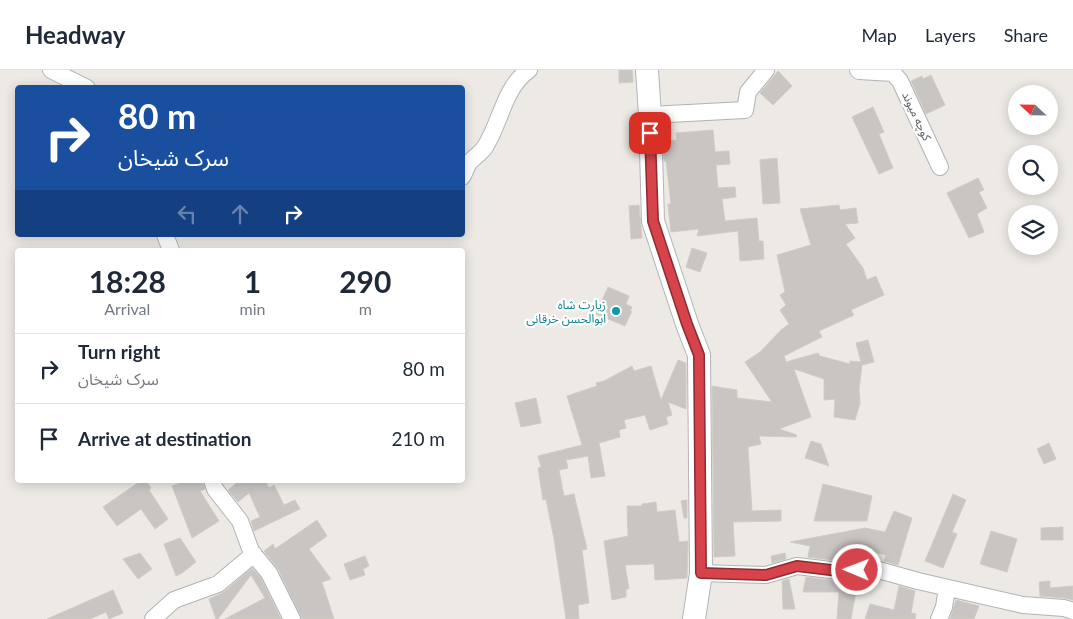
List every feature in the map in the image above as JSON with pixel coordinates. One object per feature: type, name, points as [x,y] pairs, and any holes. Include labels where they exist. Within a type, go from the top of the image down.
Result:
[{"type":"street","points":[[50,70],[81,85]]},
{"type":"street","points":[[465,170],[468,164],[484,148],[495,128],[510,90],[522,74],[528,70]]},
{"type":"street","points":[[647,70],[653,221],[699,355],[701,573],[694,619]]},
{"type":"street","points":[[650,115],[745,110],[748,92],[766,70]]},
{"type":"street","name":"کوچه میوند","points":[[858,70],[893,73],[900,80],[940,167]]},
{"type":"street","points":[[213,483],[215,489],[240,521],[254,554],[269,573],[292,619]]},
{"type":"street","points":[[153,619],[174,600],[218,584],[254,554]]},
{"type":"street","points":[[701,573],[766,575],[797,566],[839,571],[875,570],[1023,605],[1064,608],[1073,611]]},
{"type":"street","points":[[939,619],[944,607],[947,588]]},
{"type":"building","points":[[619,70],[632,70],[633,82],[619,83]]},
{"type":"building","points":[[778,71],[792,86],[773,105],[760,93]]},
{"type":"building","points":[[931,75],[945,105],[926,114],[911,81],[922,76],[923,79]]},
{"type":"building","points":[[873,107],[884,132],[879,134],[893,168],[879,174],[852,117]]},
{"type":"building","points":[[713,130],[715,152],[729,151],[730,164],[716,165],[718,188],[735,187],[736,197],[722,199],[725,221],[757,218],[759,241],[763,241],[764,259],[740,261],[738,231],[697,236],[699,229],[671,232],[668,204],[671,204],[666,161],[664,161],[664,141],[677,140],[676,133]]},
{"type":"building","points":[[777,158],[780,203],[763,204],[760,160]]},
{"type":"building","points":[[978,178],[984,190],[979,192],[987,208],[977,214],[984,232],[969,238],[947,193]]},
{"type":"building","points":[[639,205],[642,238],[631,239],[629,206]]},
{"type":"building","points":[[839,205],[840,210],[856,208],[858,223],[845,224],[855,238],[846,244],[863,268],[867,280],[876,276],[884,295],[851,310],[854,315],[819,331],[822,337],[784,356],[786,362],[818,353],[820,356],[850,364],[850,361],[861,362],[856,343],[868,340],[874,362],[862,365],[859,390],[860,403],[855,420],[834,417],[835,399],[824,400],[824,379],[794,369],[811,417],[779,429],[797,435],[796,437],[759,436],[761,444],[748,447],[752,511],[781,510],[781,521],[733,522],[735,556],[714,557],[712,386],[737,390],[737,398],[772,402],[745,362],[760,352],[789,324],[780,310],[786,305],[780,295],[785,292],[777,255],[811,245],[800,209]]},
{"type":"building","points":[[692,248],[707,253],[700,272],[686,267]]},
{"type":"building","points":[[608,287],[629,296],[626,304],[632,307],[630,311],[632,311],[625,326],[596,314]]},
{"type":"building","points":[[678,360],[686,363],[686,409],[668,402],[672,415],[666,417],[668,424],[650,430],[645,415],[624,420],[626,428],[619,430],[620,437],[599,443],[605,476],[591,478],[588,456],[566,460],[568,468],[559,470],[564,496],[574,494],[587,549],[582,550],[589,603],[578,605],[579,619],[566,619],[554,539],[546,499],[543,500],[538,468],[541,467],[538,456],[582,445],[567,396],[597,386],[596,383],[604,381],[632,366],[634,371],[651,366],[661,400]]},
{"type":"building","points":[[536,398],[541,423],[521,427],[515,403]]},
{"type":"building","points":[[811,441],[821,444],[829,466],[805,458]]},
{"type":"building","points":[[1049,443],[1056,459],[1044,464],[1037,449]]},
{"type":"building","points":[[138,483],[148,483],[151,488],[149,490],[168,519],[155,529],[141,509],[117,526],[103,507]]},
{"type":"building","points":[[180,483],[203,483],[205,489],[200,491],[219,521],[192,538],[172,486]]},
{"type":"building","points":[[236,483],[266,483],[269,488],[274,485],[284,505],[295,500],[300,509],[254,531],[251,521],[260,517],[249,493],[238,502],[228,490]]},
{"type":"building","points":[[823,484],[872,496],[867,521],[814,521]]},
{"type":"building","points":[[953,494],[966,500],[952,532],[957,534],[943,568],[925,561]]},
{"type":"building","points":[[687,500],[687,518],[684,518],[681,501]]},
{"type":"building","points":[[656,502],[657,512],[675,510],[679,542],[688,541],[687,578],[655,580],[654,564],[625,565],[629,589],[626,589],[626,597],[612,600],[604,541],[628,536],[627,506],[642,506],[642,504]]},
{"type":"building","points":[[894,511],[912,518],[898,565],[884,561],[886,555],[863,549],[861,560],[839,561],[808,557],[810,546],[790,542],[865,528],[885,532]]},
{"type":"building","points":[[317,520],[327,536],[309,549],[331,579],[322,582],[334,619],[302,619],[278,569],[264,551],[273,544],[275,549]]},
{"type":"building","points":[[1063,527],[1063,540],[1041,540],[1041,528]]},
{"type":"building","points":[[991,531],[1017,539],[1007,572],[980,564]]},
{"type":"building","points":[[180,538],[196,562],[176,576],[164,544]]},
{"type":"building","points":[[140,553],[152,569],[138,579],[123,559]]},
{"type":"building","points":[[785,553],[786,559],[772,563],[771,556]]},
{"type":"building","points":[[365,556],[369,566],[363,569],[365,575],[350,580],[344,564]]},
{"type":"building","points":[[252,568],[261,578],[281,619],[225,619],[265,598],[251,575],[218,619],[216,619],[209,599],[224,592]]},
{"type":"building","points":[[806,577],[838,581],[858,580],[851,619],[837,619],[839,592],[803,592]]},
{"type":"building","points":[[789,579],[795,609],[783,609],[782,581]]},
{"type":"building","points":[[1050,581],[1050,588],[1073,586],[1073,600],[1040,596],[1039,582]]},
{"type":"building","points":[[899,586],[915,591],[911,613],[916,614],[915,619],[865,619],[870,604],[894,610]]},
{"type":"building","points":[[113,590],[123,613],[109,619],[106,612],[90,619],[47,619]]},
{"type":"building","points":[[956,600],[979,606],[974,619],[950,619]]},
{"type":"place","name":"زیارت شاه ابوالحسن خرقانی","points":[[616,311]]},
{"type":"route","points":[[650,133],[653,221],[699,355],[701,573],[766,575],[797,566],[839,571],[857,570]]}]
